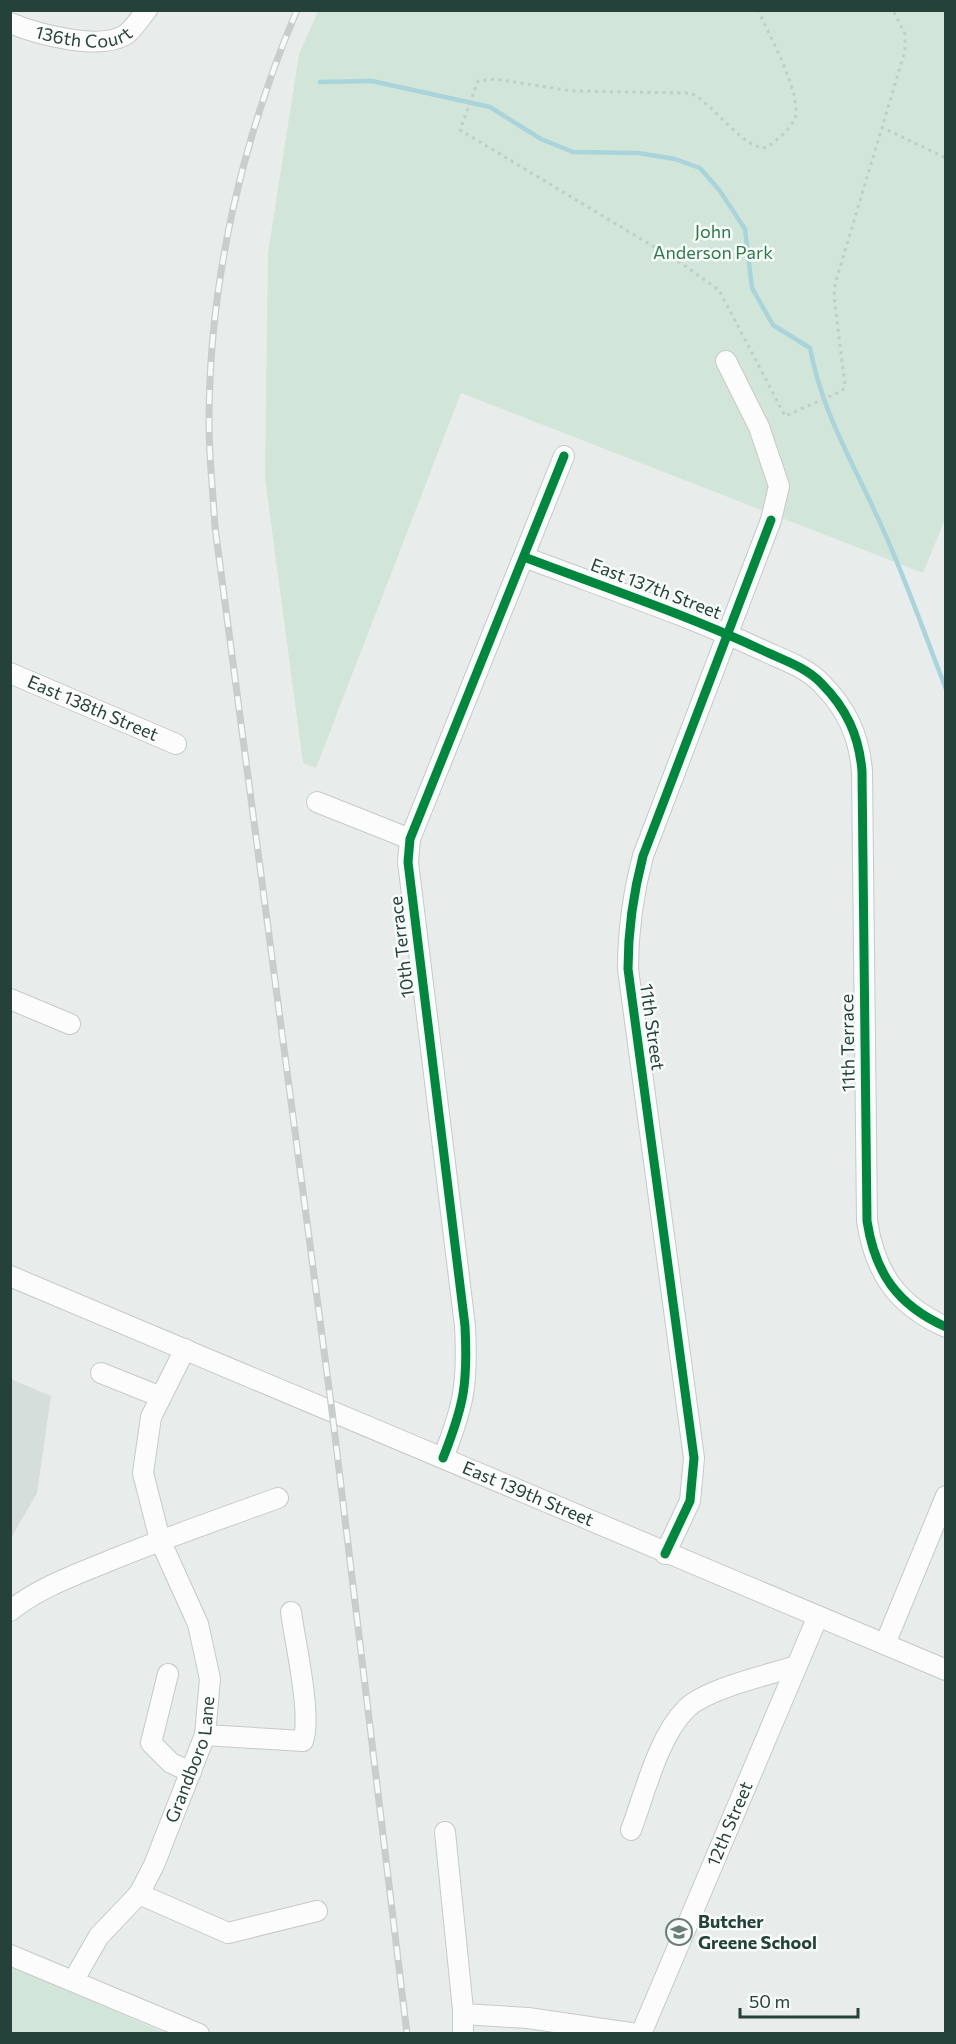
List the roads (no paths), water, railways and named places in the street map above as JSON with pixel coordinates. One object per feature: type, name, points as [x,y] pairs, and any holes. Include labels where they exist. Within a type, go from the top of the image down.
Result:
[{"type":"street","name":"136th Court","points":[[10,23],[57,38],[104,42],[125,35],[147,10]]},
{"type":"street","name":"11th Street","points":[[665,1554],[690,1501],[694,1458],[628,969],[628,939],[632,897],[643,856],[771,520],[779,486],[759,428],[726,361]]},
{"type":"street","name":"10th Terrace","points":[[442,1458],[460,1414],[465,1393],[467,1368],[465,1326],[408,862],[410,839],[564,456]]},
{"type":"street","name":"East 137th Street","points":[[524,557],[727,634],[800,668],[820,681],[847,713],[852,726]]},
{"type":"street","name":"East 138th Street","points":[[10,673],[176,744]]},
{"type":"street","name":"11th Terrace","points":[[852,726],[860,747],[862,771],[867,1221],[870,1241],[872,1252],[886,1278],[906,1304],[945,1327]]},
{"type":"street","points":[[317,802],[410,839]]},
{"type":"street","points":[[10,999],[70,1024]]},
{"type":"street","name":"East 139th Street","points":[[10,1276],[665,1554],[945,1670]]},
{"type":"street","name":"Grandboro Lane","points":[[74,1981],[99,1936],[139,1894],[154,1865],[205,1735],[210,1679],[198,1624],[160,1540],[143,1473],[151,1417],[185,1349]]},
{"type":"street","points":[[101,1373],[161,1397]]},
{"type":"street","points":[[885,1644],[945,1496]]},
{"type":"street","points":[[10,1611],[23,1601],[72,1576],[160,1540],[278,1498]]},
{"type":"street","points":[[205,1735],[303,1741],[305,1708],[291,1612]]},
{"type":"street","name":"12th Street","points":[[641,2034],[818,1616]]},
{"type":"street","points":[[631,1830],[668,1733],[687,1708],[721,1690],[796,1666]]},
{"type":"street","points":[[168,1674],[151,1743],[171,1763],[191,1772]]},
{"type":"street","points":[[445,1832],[463,2034]]},
{"type":"street","points":[[139,1894],[228,1932],[317,1911]]},
{"type":"street","points":[[10,1955],[199,2034]]},
{"type":"street","points":[[463,2014],[528,2018],[637,2034]]},
{"type":"waterway","points":[[320,82],[372,81],[490,107],[541,139],[573,152],[638,153],[675,159],[700,168],[720,191],[745,229],[752,288],[773,325],[810,348],[829,413],[895,557],[946,689]]},
{"type":"railway","points":[[297,10],[260,109],[232,212],[215,316],[211,369],[210,448],[215,527],[332,1411],[407,2034]]},
{"type":"place","name":"Butcher Greene School","points":[[679,1932]]},
{"type":"park label","name":"John Anderson Park","points":[[713,242]]}]
